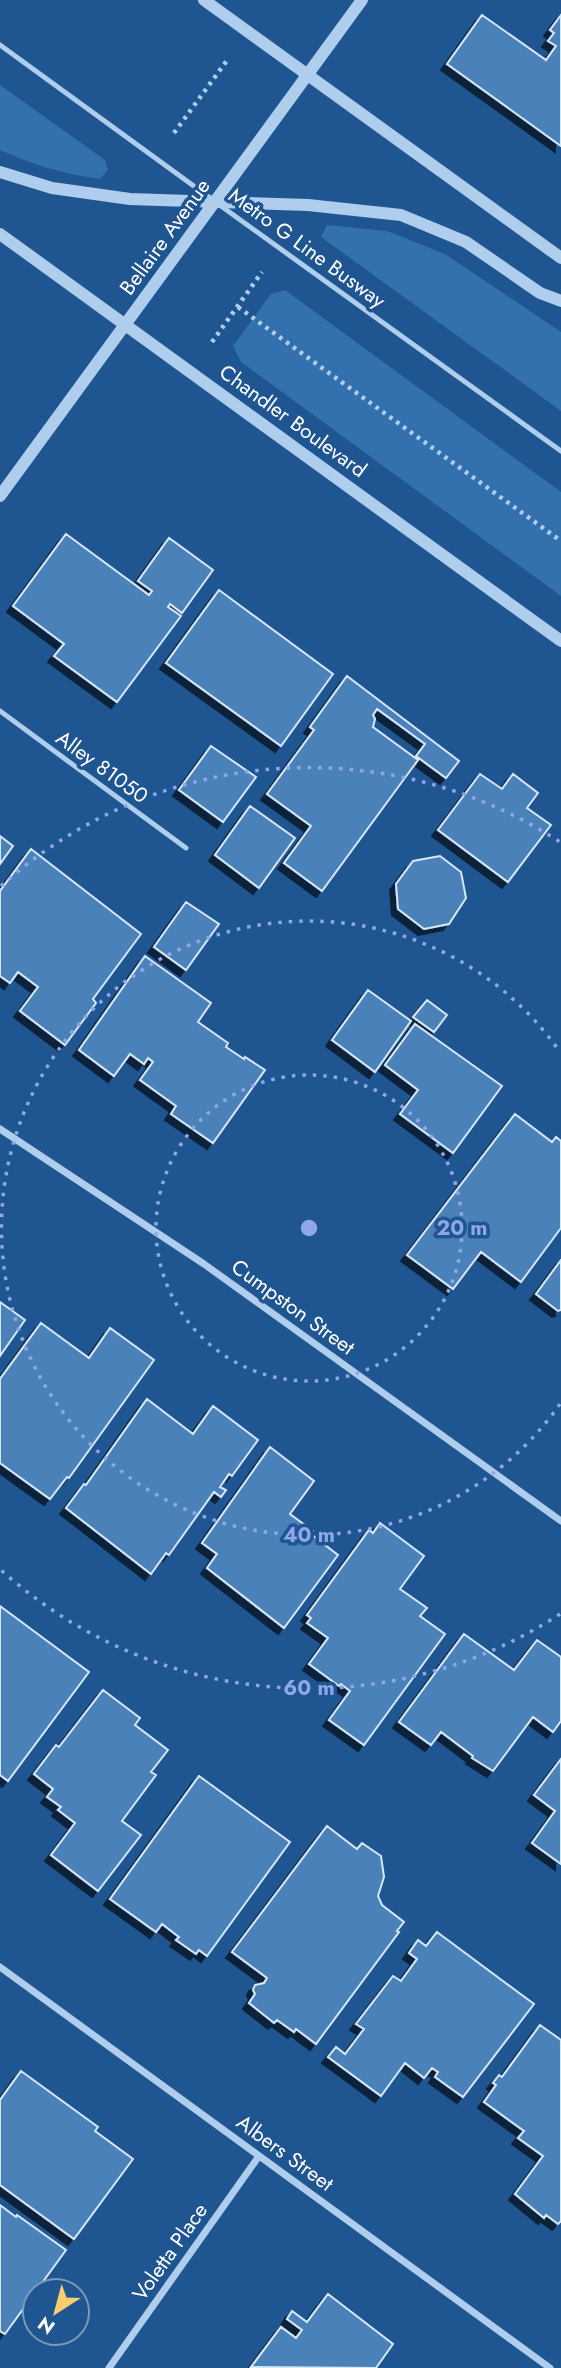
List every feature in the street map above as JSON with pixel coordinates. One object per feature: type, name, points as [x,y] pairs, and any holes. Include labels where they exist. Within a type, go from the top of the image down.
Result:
[{"type":"street","points":[[204,0],[561,258]]},
{"type":"street","name":"Bellaire Avenue","points":[[0,496],[362,0]]},
{"type":"street","points":[[0,172],[52,188],[130,199],[308,205],[401,215],[466,242],[540,293],[561,301]]},
{"type":"street","name":"Chandler Boulevard","points":[[0,234],[561,641]]},
{"type":"street","name":"Cumpston Street","points":[[0,1129],[204,1264],[561,1521]]},
{"type":"street","name":"Albers Street","points":[[0,1967],[550,2368]]},
{"type":"street","name":"Voletta Place","points":[[109,2368],[259,2156]]},
{"type":"lane","name":"Metro G Line Busway","points":[[0,46],[561,451]]},
{"type":"lane","name":"Alley 81050","points":[[0,711],[186,848]]},
{"type":"path","points":[[174,133],[233,52]]},
{"type":"path","points":[[212,342],[265,268]]},
{"type":"path","points":[[238,307],[561,541]]},
{"type":"shaded area","points":[[0,85],[105,160],[108,170],[100,179],[87,177],[49,168],[0,150]]},
{"type":"shaded area","points":[[327,225],[387,231],[445,254],[561,332],[561,411],[321,237]]},
{"type":"shaded area","points":[[285,290],[561,492],[561,596],[241,362],[233,346],[271,294]]},
{"type":"building","points":[[482,15],[546,60],[556,46],[548,41],[554,33],[550,30],[561,15],[561,146],[447,64]]},
{"type":"building","points":[[66,534],[149,595],[152,591],[138,581],[169,538],[213,570],[182,613],[170,604],[168,607],[181,616],[117,702],[54,656],[64,644],[13,606]]},
{"type":"building","points":[[219,590],[333,674],[281,746],[166,663]]},
{"type":"building","points":[[347,676],[459,761],[446,778],[416,756],[425,744],[377,709],[373,715],[373,727],[418,760],[322,891],[284,863],[311,826],[267,794],[314,730],[310,727]]},
{"type":"building","points":[[211,746],[256,777],[223,822],[179,790]]},
{"type":"building","points":[[480,774],[502,789],[513,774],[538,793],[527,808],[551,825],[508,882],[438,830]]},
{"type":"building","points":[[250,806],[295,838],[259,888],[215,855]]},
{"type":"building","points":[[0,836],[13,846],[0,864]]},
{"type":"building","points":[[31,849],[141,934],[93,999],[96,1003],[65,1045],[20,1011],[38,987],[18,972],[10,983],[0,976],[0,891]]},
{"type":"building","points":[[440,856],[461,872],[466,898],[449,924],[424,929],[398,909],[396,884],[413,861]]},
{"type":"building","points":[[186,902],[219,924],[186,970],[154,947]]},
{"type":"building","points":[[145,956],[211,1003],[198,1022],[228,1043],[226,1047],[265,1070],[213,1143],[171,1114],[176,1106],[140,1080],[153,1062],[148,1058],[144,1064],[130,1054],[114,1076],[79,1050]]},
{"type":"building","points":[[368,990],[411,1021],[375,1072],[332,1040]]},
{"type":"building","points":[[427,1000],[447,1015],[434,1032],[413,1017]]},
{"type":"building","points":[[415,1024],[502,1086],[453,1153],[400,1114],[418,1090],[385,1065]]},
{"type":"building","points":[[515,1114],[552,1142],[556,1137],[561,1141],[561,1228],[521,1282],[481,1252],[453,1289],[407,1255]]},
{"type":"building","points":[[561,1260],[561,1310],[558,1311],[536,1294]]},
{"type":"building","points":[[0,1302],[25,1320],[0,1356]]},
{"type":"building","points":[[41,1323],[89,1358],[110,1328],[154,1360],[69,1478],[67,1477],[50,1499],[0,1463],[0,1379]]},
{"type":"building","points":[[147,1399],[193,1434],[213,1406],[258,1440],[232,1476],[229,1474],[220,1487],[226,1490],[221,1497],[214,1492],[169,1555],[166,1553],[151,1574],[66,1508],[84,1484],[86,1485]]},
{"type":"building","points":[[270,1447],[314,1481],[290,1514],[338,1555],[284,1628],[207,1568],[217,1554],[202,1543]]},
{"type":"building","points":[[380,1523],[424,1556],[400,1589],[427,1608],[420,1616],[445,1634],[364,1745],[329,1720],[350,1691],[309,1664],[328,1638],[307,1623],[311,1618],[307,1615],[369,1530],[373,1533]]},
{"type":"building","points":[[0,1606],[89,1672],[8,1781],[0,1775]]},
{"type":"building","points":[[464,1634],[514,1670],[537,1640],[561,1657],[561,1721],[553,1732],[533,1717],[493,1771],[472,1758],[473,1756],[441,1732],[431,1745],[399,1722]]},
{"type":"building","points":[[103,1690],[140,1718],[135,1725],[168,1750],[151,1772],[156,1775],[122,1821],[141,1835],[98,1891],[51,1855],[75,1823],[58,1810],[61,1807],[47,1797],[53,1789],[34,1774],[56,1745],[59,1747]]},
{"type":"building","points":[[561,1759],[561,1864],[532,1843],[555,1811],[534,1795]]},
{"type":"building","points":[[199,1776],[290,1842],[207,1956],[199,1950],[196,1954],[176,1940],[179,1937],[162,1924],[156,1932],[110,1899]]},
{"type":"building","points":[[327,1826],[357,1849],[362,1843],[381,1856],[384,1877],[378,1896],[382,1905],[404,1922],[316,2044],[296,2029],[294,2032],[277,2020],[274,2023],[249,2003],[255,1994],[255,1985],[264,1983],[267,1978],[232,1952]]},
{"type":"building","points":[[437,1932],[534,2004],[463,2097],[435,2077],[438,2072],[432,2068],[424,2078],[405,2063],[381,2096],[328,2057],[336,2047],[345,2054],[364,2029],[356,2024],[393,1976],[401,1981],[417,1959],[409,1953],[418,1940],[426,1946]]},
{"type":"building","points":[[540,2025],[561,2040],[561,2221],[558,2224],[546,2215],[544,2218],[515,2194],[543,2156],[518,2138],[524,2131],[484,2102],[496,2085],[493,2083],[499,2075],[502,2077]]},
{"type":"building","points":[[21,2071],[98,2127],[95,2131],[133,2159],[74,2239],[0,2185],[0,2100]]},
{"type":"building","points":[[0,2205],[66,2250],[46,2277],[21,2277],[21,2312],[5,2334],[0,2331]]},
{"type":"building","points":[[328,2294],[393,2344],[376,2368],[251,2367],[281,2327],[296,2338],[302,2330],[287,2319],[292,2311],[307,2322]]}]
